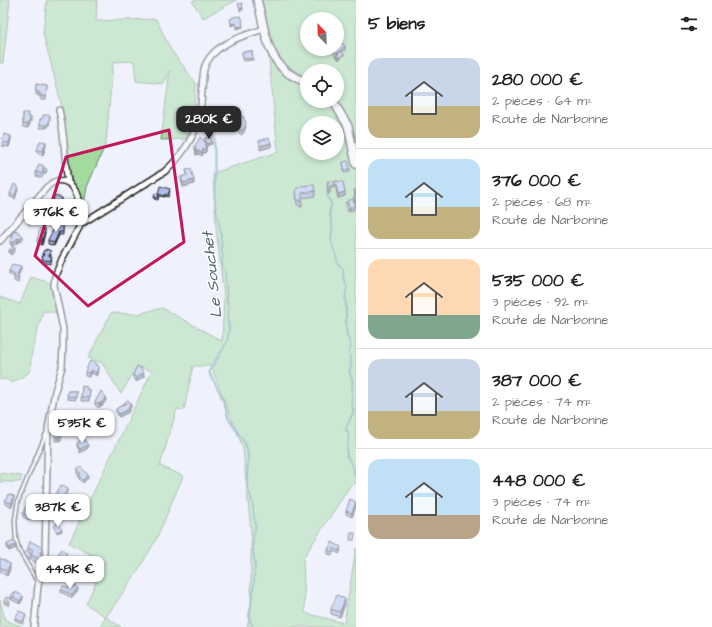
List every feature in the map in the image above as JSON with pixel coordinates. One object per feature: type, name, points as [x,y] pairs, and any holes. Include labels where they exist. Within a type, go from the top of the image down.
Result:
[{"type":"street","points":[[256,0],[270,48],[278,63],[288,73],[300,79]]},
{"type":"street","points":[[34,627],[39,584],[46,553],[48,428],[54,396],[62,367],[62,329],[54,285],[55,276],[62,258],[81,224],[171,166],[188,144],[198,122],[202,80],[206,63],[215,51],[248,34],[264,30]]},
{"type":"street","points":[[337,108],[348,126],[356,164]]},
{"type":"street","points":[[59,110],[68,182]]},
{"type":"street","points":[[0,241],[52,182],[62,180],[68,182],[74,189],[81,224]]},
{"type":"lane","points":[[39,584],[19,550],[16,539],[15,520],[18,501],[48,428]]},
{"type":"highlighted area","points":[[169,130],[184,242],[88,306],[35,256],[66,157]]},
{"type":"green space","points":[[0,0],[10,0],[3,63],[0,63]]},
{"type":"green space","points":[[47,0],[97,0],[96,21],[156,19],[171,50],[196,83],[193,126],[185,139],[161,140],[170,70],[164,84],[136,81],[134,61],[113,62],[106,143],[87,187],[81,220],[70,174],[63,110],[43,33]]},
{"type":"green space","points":[[237,0],[203,18],[192,1]]},
{"type":"green space","points":[[256,0],[356,0],[356,483],[350,486],[303,558],[305,613],[344,623],[356,548],[356,627],[247,627],[251,612],[251,532],[243,448],[211,366],[193,366],[184,410],[177,409],[160,466],[183,476],[156,540],[137,572],[106,617],[86,604],[105,562],[69,543],[152,371],[137,366],[121,394],[102,363],[88,358],[111,313],[137,314],[162,308],[222,341],[224,297],[216,227],[213,173],[278,152],[269,59]]},
{"type":"green space","points":[[31,277],[56,285],[62,313],[43,311],[33,346],[29,371],[12,383],[6,379],[0,380],[0,297],[20,304]]},
{"type":"green space","points":[[0,473],[22,476],[20,482],[0,482]]},
{"type":"green space","points":[[0,600],[5,620],[23,627],[0,627]]},
{"type":"green space","points":[[106,617],[121,627],[99,627]]},
{"type":"water","points":[[200,127],[213,134],[215,138],[215,203],[221,233],[223,254],[221,251],[221,234],[214,198],[214,138]]},
{"type":"water","points":[[327,182],[328,197],[332,204],[330,213],[333,228],[331,241],[332,227],[329,212],[331,204],[327,197]]},
{"type":"water","points":[[225,271],[229,308],[228,320],[230,326],[227,343],[210,372],[223,399],[229,418],[246,444],[249,455],[247,483],[247,449],[228,419],[219,392],[209,374],[211,367],[226,343],[228,337],[227,319],[228,308]]},
{"type":"water","points":[[347,287],[347,333],[351,348],[346,333],[345,296]]},
{"type":"water","points":[[349,355],[352,364],[350,371],[353,381],[351,402],[352,381],[349,372],[351,364]]},
{"type":"water","points":[[351,402],[354,411],[346,429],[349,432],[345,431],[353,411]]},
{"type":"water","points":[[349,432],[347,456],[351,463],[353,469],[346,456]]},
{"type":"water","points":[[254,579],[249,616],[253,627],[248,618]]},
{"type":"building","points":[[242,3],[243,8],[240,9],[238,4]]},
{"type":"building","points":[[241,16],[243,26],[237,27],[236,23],[231,24],[230,19]]},
{"type":"building","points":[[252,51],[253,58],[243,59],[242,52]]},
{"type":"building","points":[[36,84],[47,86],[46,97],[41,96],[39,92],[36,92]]},
{"type":"building","points":[[23,113],[28,113],[28,117],[31,117],[28,124],[23,124]]},
{"type":"building","points":[[43,115],[50,115],[49,123],[46,125],[40,125],[40,119],[43,118]]},
{"type":"building","points":[[243,116],[246,123],[244,130],[243,129],[242,131],[237,129],[239,123],[238,118]]},
{"type":"building","points":[[4,134],[11,136],[9,143],[2,142]]},
{"type":"building","points":[[200,137],[207,143],[205,145],[206,149],[203,149],[202,153],[196,151],[195,146]]},
{"type":"building","points":[[211,137],[212,142],[207,144],[205,138]]},
{"type":"building","points":[[269,138],[271,143],[260,146],[259,141]]},
{"type":"building","points":[[40,141],[46,142],[43,151],[37,150]]},
{"type":"building","points":[[348,161],[350,169],[344,170],[343,162]]},
{"type":"building","points":[[39,164],[44,166],[42,174],[36,172]]},
{"type":"building","points":[[44,168],[47,169],[45,173],[43,172]]},
{"type":"building","points":[[191,169],[194,180],[183,183],[181,177],[187,175],[186,170]]},
{"type":"building","points":[[328,181],[333,182],[334,185],[330,186],[330,191],[328,192]]},
{"type":"building","points":[[335,181],[343,182],[345,192],[338,194]]},
{"type":"building","points":[[14,184],[18,186],[15,196],[10,194]]},
{"type":"building","points":[[314,185],[315,191],[302,193],[302,202],[297,200],[296,189],[301,186]]},
{"type":"building","points":[[160,186],[170,189],[168,195],[165,194],[165,196],[159,194],[158,198],[154,197],[155,193],[158,194]]},
{"type":"building","points":[[55,195],[62,198],[58,208],[51,206]]},
{"type":"building","points":[[353,199],[355,205],[350,208],[347,201]]},
{"type":"building","points":[[347,202],[350,209],[348,210],[345,203]]},
{"type":"building","points":[[33,207],[36,215],[32,217],[33,219],[30,221],[26,215]]},
{"type":"building","points":[[53,225],[63,225],[63,232],[59,232],[54,243],[48,240],[53,230]]},
{"type":"building","points":[[40,228],[45,229],[42,241],[37,240]]},
{"type":"building","points":[[16,230],[23,236],[12,243],[10,240],[13,237],[11,235]]},
{"type":"building","points":[[13,246],[15,248],[11,251],[9,250]]},
{"type":"building","points":[[46,249],[51,251],[49,256],[52,256],[50,261],[42,259],[44,254],[42,254],[44,250],[46,251]]},
{"type":"building","points":[[12,264],[21,266],[17,275],[19,276],[18,279],[14,277],[15,274],[9,271]]},
{"type":"building","points":[[90,361],[99,366],[96,373],[92,370],[89,373],[85,372]]},
{"type":"building","points":[[137,366],[141,368],[144,374],[141,374],[137,378],[133,375]]},
{"type":"building","points":[[82,386],[87,387],[86,389],[90,390],[89,398],[81,397]]},
{"type":"building","points":[[68,391],[76,391],[76,397],[67,396]]},
{"type":"building","points":[[101,391],[106,397],[102,403],[101,402],[99,404],[95,402]]},
{"type":"building","points":[[128,400],[131,405],[128,407],[129,409],[119,414],[116,409]]},
{"type":"building","points":[[57,420],[62,420],[62,424],[68,425],[68,428],[65,428],[61,432],[58,438],[55,437]]},
{"type":"building","points":[[62,432],[61,439],[58,439],[59,435]]},
{"type":"building","points":[[84,439],[88,445],[80,449],[77,443]]},
{"type":"building","points":[[81,467],[88,475],[83,480],[79,476],[81,474],[77,470]]},
{"type":"building","points":[[61,485],[68,489],[62,499],[55,495]]},
{"type":"building","points":[[8,494],[14,496],[12,503],[5,501]]},
{"type":"building","points":[[350,499],[356,502],[352,513],[346,511]]},
{"type":"building","points":[[29,500],[40,506],[38,510],[35,508],[30,517],[23,513]]},
{"type":"building","points":[[58,523],[62,529],[57,532],[53,526]]},
{"type":"building","points":[[351,533],[355,533],[354,540],[350,540]]},
{"type":"building","points":[[14,541],[16,545],[9,548],[7,544]]},
{"type":"building","points":[[30,541],[43,548],[39,559],[31,555],[33,551],[28,548]]},
{"type":"building","points":[[332,542],[341,547],[339,551],[334,548],[332,552],[328,550]]},
{"type":"building","points":[[62,549],[67,553],[62,563],[55,558]]},
{"type":"building","points":[[27,551],[31,554],[31,558],[27,558],[24,553]]},
{"type":"building","points":[[0,558],[10,564],[7,571],[0,567]]},
{"type":"building","points":[[47,560],[56,564],[53,570],[45,565]]},
{"type":"building","points":[[73,585],[78,588],[72,595],[61,589],[63,586],[70,588]]},
{"type":"building","points":[[13,592],[15,593],[13,599],[10,597]]},
{"type":"building","points":[[16,592],[23,596],[20,601],[13,597]]},
{"type":"building","points":[[337,595],[345,599],[340,612],[331,609]]},
{"type":"building","points":[[6,597],[9,598],[7,600],[10,602],[9,604],[4,601]]},
{"type":"building","points":[[19,611],[26,614],[23,622],[15,618]]},
{"type":"waterway","points":[[271,41],[284,63],[300,74]]},
{"type":"waterway","name":"Le Souchet","points":[[196,120],[198,100]]}]
